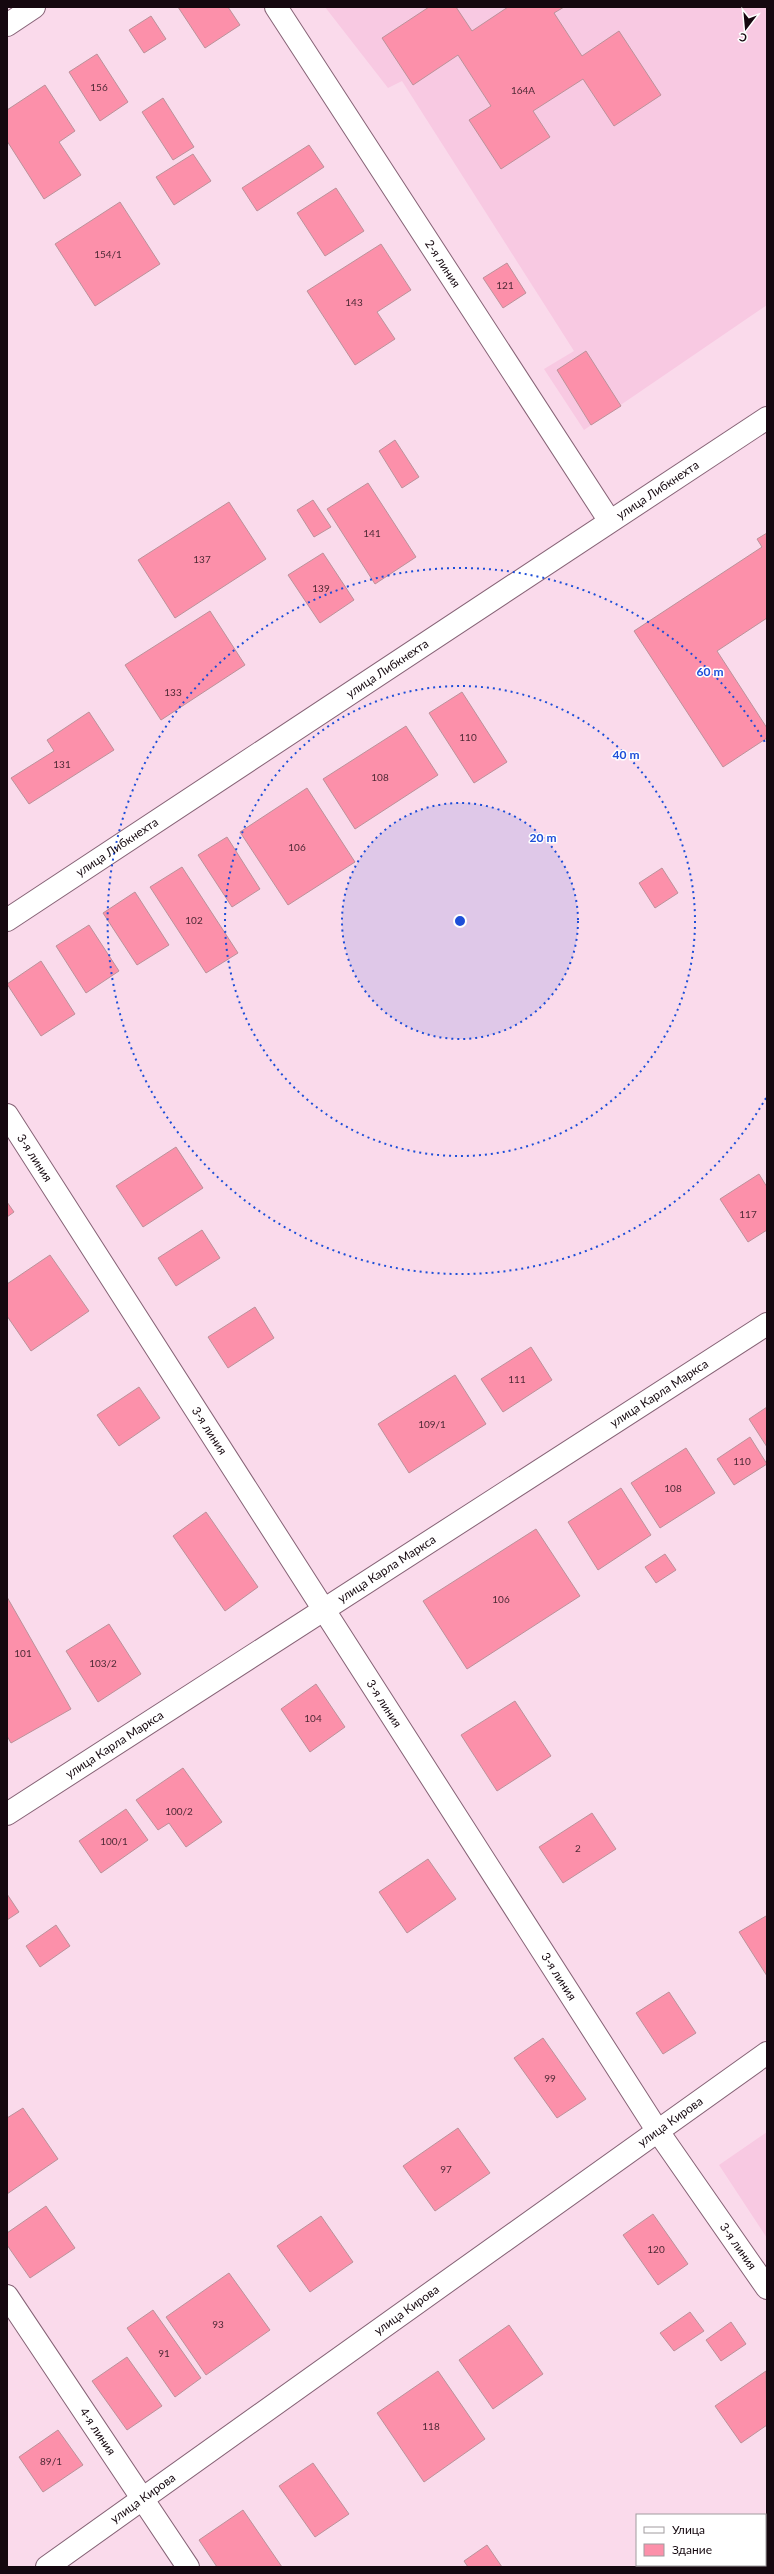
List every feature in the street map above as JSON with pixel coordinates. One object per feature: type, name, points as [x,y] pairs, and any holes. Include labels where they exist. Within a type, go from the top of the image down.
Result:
[{"type":"street","points":[[7,25],[34,7]]},
{"type":"street","name":"2-я линия","points":[[276,7],[609,520]]},
{"type":"street","name":"улица Либкнехта","points":[[7,920],[609,520],[767,418]]},
{"type":"street","name":"3-я линия","points":[[7,1115],[657,2130],[767,2288]]},
{"type":"street","name":"улица Карла Маркса","points":[[7,1814],[325,1611],[767,1324]]},
{"type":"street","name":"улица Кирова","points":[[47,2567],[657,2130],[767,2054]]},
{"type":"street","name":"4-я линия","points":[[7,2296],[143,2497],[188,2567]]},
{"type":"shaded area","points":[[325,7],[767,7],[767,305],[584,430],[544,369],[574,351],[402,81],[388,88]]},
{"type":"shaded area","points":[[767,2132],[767,2238],[719,2165]]},
{"type":"building","points":[[178,7],[228,7],[240,25],[205,48]]},
{"type":"building","points":[[429,7],[456,7],[472,31],[508,7],[564,7],[554,13],[582,56],[619,31],[661,95],[614,126],[583,79],[533,111],[550,137],[501,169],[469,120],[491,106],[458,55],[413,85],[382,38]]},
{"type":"building","points":[[151,16],[166,39],[144,53],[129,30]]},
{"type":"building","points":[[97,54],[128,102],[100,121],[69,72]]},
{"type":"building","points":[[45,85],[75,131],[59,142],[81,175],[44,199],[7,141],[7,110]]},
{"type":"building","points":[[163,98],[194,147],[173,160],[142,112]]},
{"type":"building","points":[[309,145],[324,167],[257,211],[242,188]]},
{"type":"building","points":[[193,154],[211,181],[174,205],[156,177]]},
{"type":"building","points":[[336,188],[364,231],[325,256],[297,213]]},
{"type":"building","points":[[120,202],[160,264],[95,306],[55,244]]},
{"type":"building","points":[[381,244],[411,290],[377,312],[395,339],[355,365],[307,291]]},
{"type":"building","points":[[507,263],[526,293],[503,308],[483,278]]},
{"type":"building","points":[[586,351],[621,406],[591,425],[557,370]]},
{"type":"building","points":[[395,440],[419,477],[402,488],[379,451]]},
{"type":"building","points":[[368,483],[416,557],[375,584],[327,509]]},
{"type":"building","points":[[313,500],[331,527],[314,537],[297,510]]},
{"type":"building","points":[[229,502],[266,559],[175,618],[138,560]]},
{"type":"building","points":[[767,533],[767,618],[717,651],[767,728],[767,738],[723,767],[634,631],[762,547],[757,539]]},
{"type":"building","points":[[323,553],[354,600],[320,623],[288,575]]},
{"type":"building","points":[[210,611],[245,665],[161,720],[125,665]]},
{"type":"building","points":[[462,692],[507,762],[474,783],[429,713]]},
{"type":"building","points":[[89,712],[114,750],[29,804],[11,778],[54,751],[47,740]]},
{"type":"building","points":[[406,726],[438,775],[355,829],[323,779]]},
{"type":"building","points":[[307,788],[355,862],[288,905],[240,832]]},
{"type":"building","points":[[227,837],[260,889],[232,907],[198,855]]},
{"type":"building","points":[[182,867],[238,953],[206,973],[150,887]]},
{"type":"building","points":[[662,868],[678,893],[655,908],[639,883]]},
{"type":"building","points":[[135,892],[169,945],[137,965],[103,913]]},
{"type":"building","points":[[89,925],[119,971],[86,993],[56,946]]},
{"type":"building","points":[[41,961],[75,1014],[41,1036],[7,984]]},
{"type":"building","points":[[176,1147],[203,1188],[143,1227],[116,1186]]},
{"type":"building","points":[[759,1174],[767,1187],[767,1230],[748,1242],[720,1199]]},
{"type":"building","points":[[7,1202],[14,1212],[7,1217]]},
{"type":"building","points":[[202,1230],[220,1258],[176,1286],[158,1258]]},
{"type":"building","points":[[50,1255],[89,1311],[31,1351],[7,1316],[7,1284]]},
{"type":"building","points":[[255,1307],[274,1338],[228,1368],[208,1337]]},
{"type":"building","points":[[531,1347],[552,1380],[503,1412],[481,1379]]},
{"type":"building","points":[[455,1375],[486,1424],[409,1473],[378,1424]]},
{"type":"building","points":[[139,1387],[160,1418],[119,1446],[97,1415]]},
{"type":"building","points":[[767,1407],[767,1447],[749,1419]]},
{"type":"building","points":[[750,1437],[767,1464],[734,1485],[717,1459]]},
{"type":"building","points":[[686,1448],[715,1493],[660,1528],[631,1483]]},
{"type":"building","points":[[621,1488],[651,1535],[598,1570],[568,1522]]},
{"type":"building","points":[[206,1512],[258,1587],[225,1611],[173,1536]]},
{"type":"building","points":[[536,1529],[580,1596],[467,1669],[423,1601]]},
{"type":"building","points":[[665,1554],[676,1570],[656,1583],[645,1567]]},
{"type":"building","points":[[7,1597],[71,1709],[11,1743],[7,1736]]},
{"type":"building","points":[[109,1624],[141,1674],[98,1702],[66,1651]]},
{"type":"building","points":[[316,1684],[345,1727],[310,1752],[281,1709]]},
{"type":"building","points":[[515,1701],[551,1756],[497,1791],[461,1735]]},
{"type":"building","points":[[183,1768],[222,1822],[186,1847],[169,1823],[158,1830],[136,1800]]},
{"type":"building","points":[[126,1809],[148,1840],[101,1873],[79,1841]]},
{"type":"building","points":[[592,1813],[616,1849],[563,1883],[539,1847]]},
{"type":"building","points":[[428,1859],[456,1899],[407,1933],[379,1892]]},
{"type":"building","points":[[7,1894],[19,1912],[7,1920]]},
{"type":"building","points":[[766,1916],[767,1917],[767,1976],[739,1932]]},
{"type":"building","points":[[56,1925],[70,1946],[40,1967],[26,1946]]},
{"type":"building","points":[[669,1992],[696,2033],[663,2054],[636,2013]]},
{"type":"building","points":[[543,2038],[586,2099],[557,2118],[514,2058]]},
{"type":"building","points":[[23,2108],[58,2159],[7,2194],[7,2118]]},
{"type":"building","points":[[458,2128],[490,2173],[435,2211],[403,2166]]},
{"type":"building","points":[[46,2206],[75,2248],[30,2278],[7,2245],[7,2233]]},
{"type":"building","points":[[653,2214],[688,2264],[658,2285],[623,2235]]},
{"type":"building","points":[[321,2216],[353,2262],[310,2292],[277,2246]]},
{"type":"building","points":[[229,2273],[270,2330],[206,2375],[166,2317]]},
{"type":"building","points":[[153,2310],[201,2378],[175,2397],[127,2328]]},
{"type":"building","points":[[690,2312],[704,2331],[674,2351],[660,2333]]},
{"type":"building","points":[[731,2322],[746,2344],[721,2361],[706,2340]]},
{"type":"building","points":[[509,2325],[543,2374],[493,2409],[459,2360]]},
{"type":"building","points":[[127,2357],[162,2406],[127,2430],[92,2381]]},
{"type":"building","points":[[438,2371],[485,2439],[424,2482],[377,2413]]},
{"type":"building","points":[[766,2371],[767,2425],[741,2443],[715,2406]]},
{"type":"building","points":[[58,2430],[83,2465],[43,2492],[19,2457]]},
{"type":"building","points":[[313,2463],[349,2514],[315,2537],[279,2486]]},
{"type":"building","points":[[243,2510],[282,2567],[217,2567],[199,2540]]},
{"type":"building","points":[[487,2545],[502,2567],[468,2567],[464,2561]]}]
